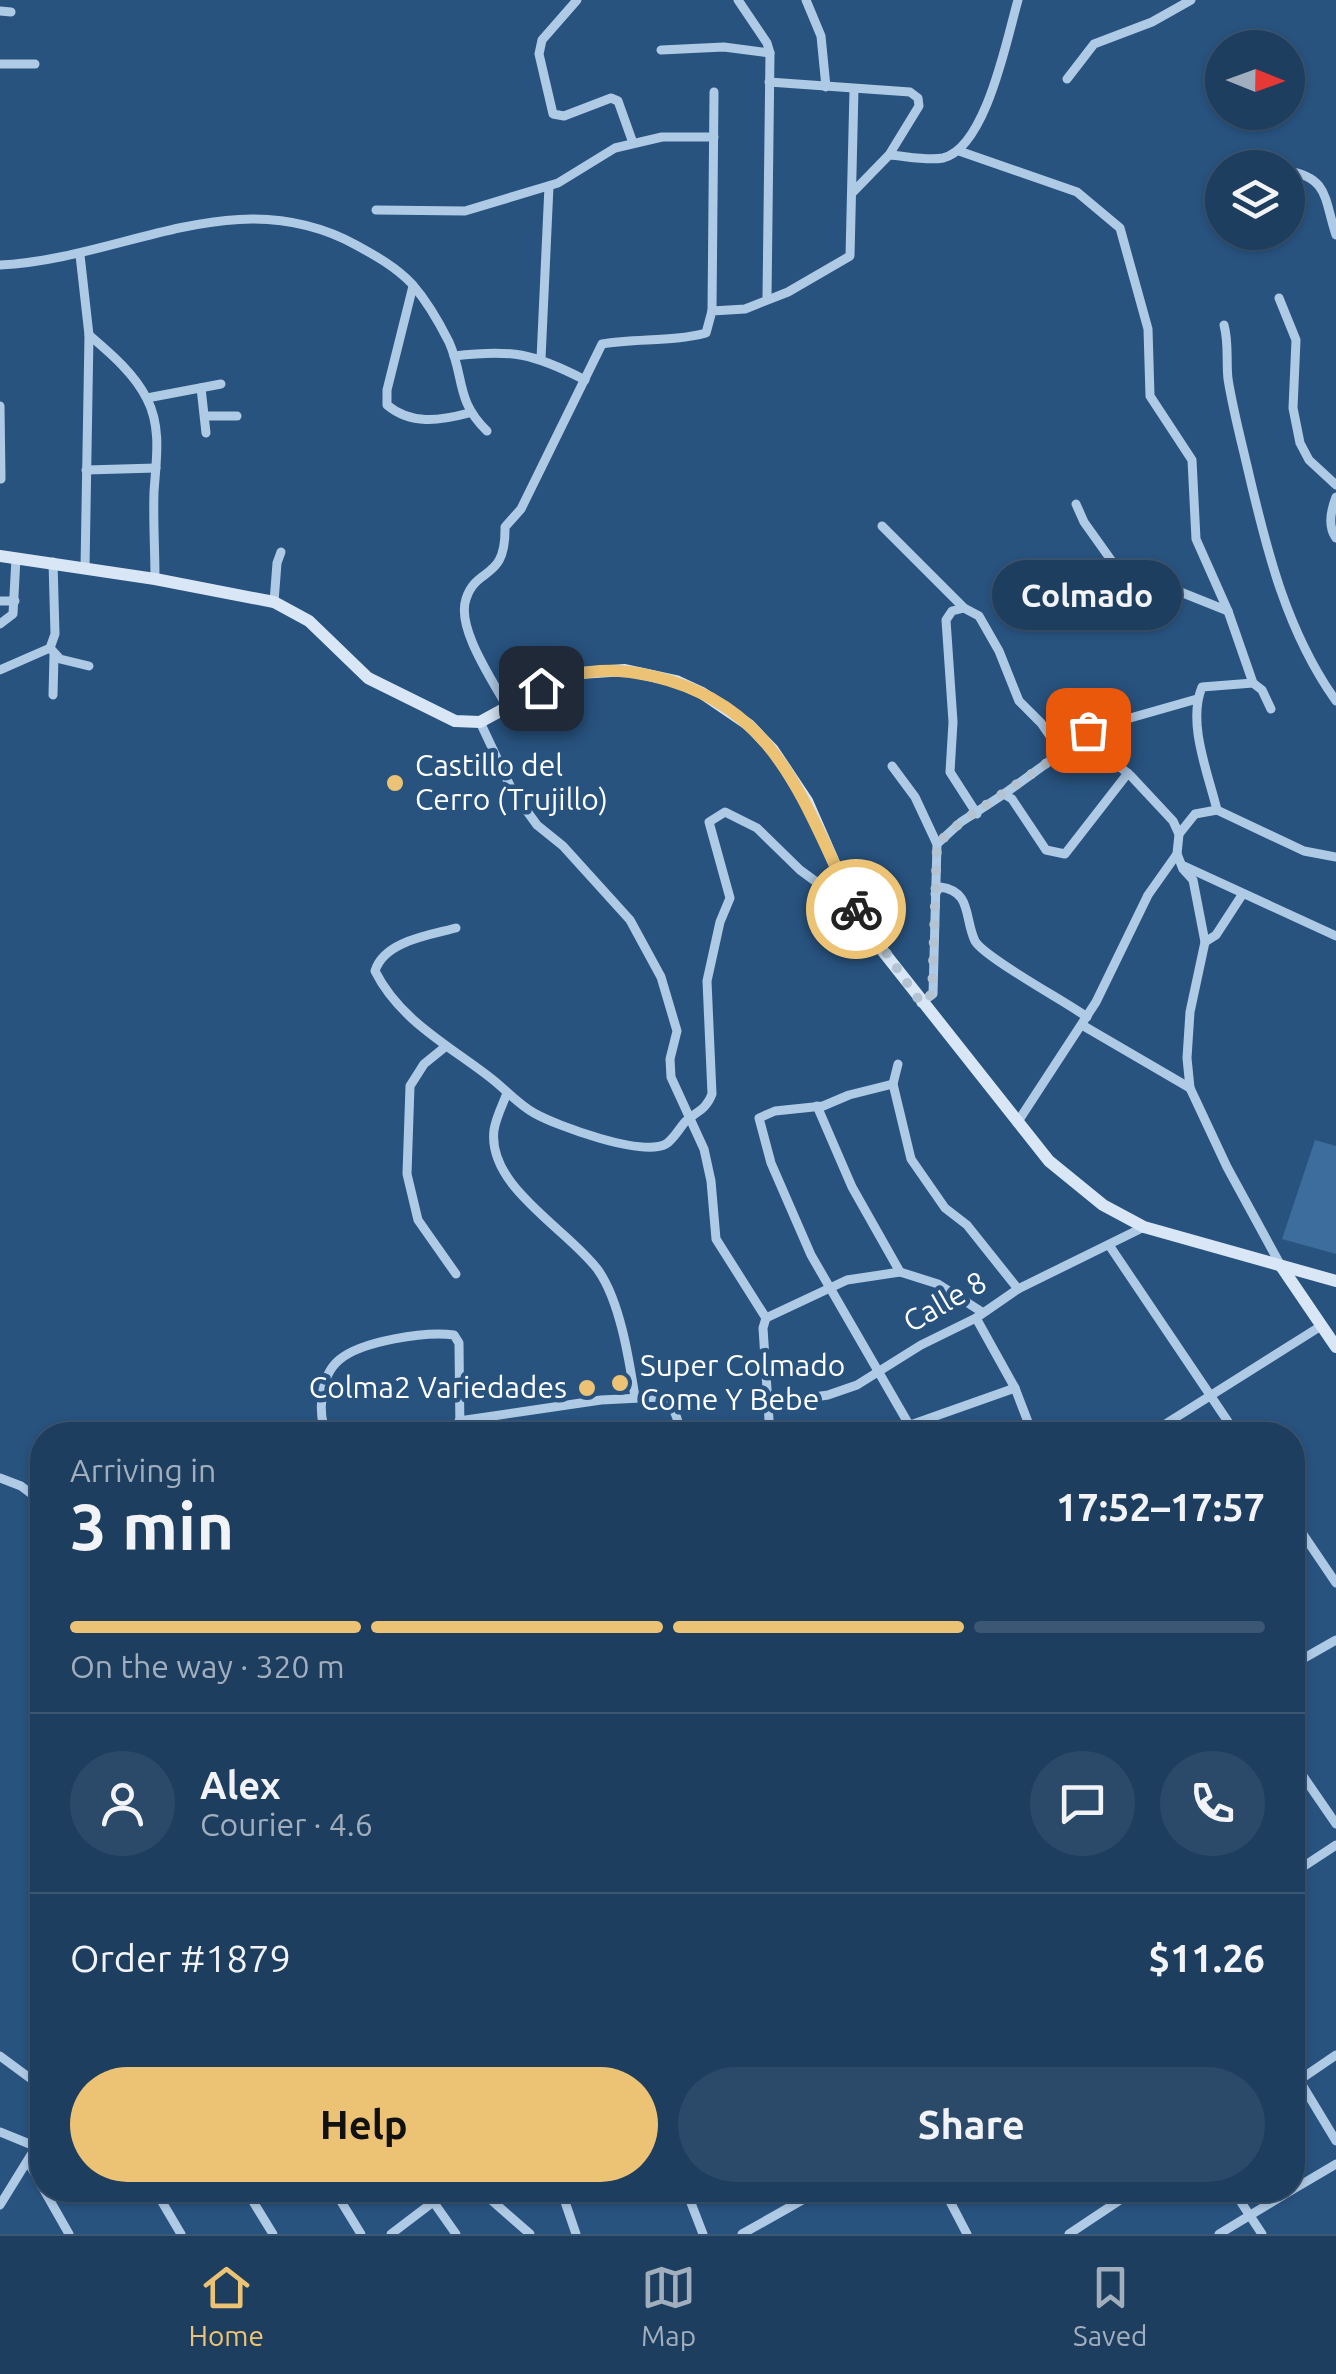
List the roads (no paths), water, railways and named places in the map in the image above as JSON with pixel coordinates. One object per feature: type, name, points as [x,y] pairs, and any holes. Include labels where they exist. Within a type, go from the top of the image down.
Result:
[{"type":"street","points":[[576,0],[542,40],[540,54],[552,114],[564,116],[610,98],[618,101],[633,143]]},
{"type":"street","points":[[738,0],[770,53],[767,298]]},
{"type":"street","points":[[806,0],[821,36],[826,87]]},
{"type":"street","points":[[889,154],[942,158],[959,151],[985,110],[1018,0]]},
{"type":"street","points":[[1067,80],[1094,44],[1152,22],[1191,0]]},
{"type":"street","points":[[660,50],[724,47],[770,53]]},
{"type":"street","points":[[0,64],[35,64]]},
{"type":"street","points":[[770,82],[910,92],[918,98],[918,106],[889,154],[852,193]]},
{"type":"street","points":[[712,311],[744,309],[788,292],[850,256],[854,89]]},
{"type":"street","points":[[507,707],[466,626],[466,599],[476,583],[494,570],[506,550],[505,526],[521,509],[602,344],[706,333],[712,311],[714,92]]},
{"type":"street","points":[[376,210],[464,211],[549,186],[615,148],[662,136],[714,138]]},
{"type":"street","points":[[959,151],[1077,192],[1120,228],[1148,330],[1150,396],[1192,460],[1196,539],[1228,611],[1253,683],[1262,690],[1271,709]]},
{"type":"street","points":[[1305,174],[1318,181],[1336,235]]},
{"type":"street","points":[[542,359],[549,186]]},
{"type":"street","points":[[0,265],[80,255],[220,219],[258,216],[332,232],[386,262],[414,286],[448,341],[469,413],[487,431]]},
{"type":"street","points":[[80,255],[89,335],[85,568]]},
{"type":"street","points":[[414,286],[387,390],[387,405],[404,418],[446,420],[469,413]]},
{"type":"street","points":[[1279,298],[1296,340],[1293,408],[1300,443],[1309,460],[1336,485]]},
{"type":"street","points":[[1224,325],[1234,408],[1278,586],[1300,642],[1336,701]]},
{"type":"street","points":[[89,335],[118,360],[147,398],[158,449],[154,579]]},
{"type":"street","points":[[454,356],[495,351],[542,359],[584,380]]},
{"type":"street","points":[[147,398],[220,384]]},
{"type":"street","points":[[201,388],[206,433]]},
{"type":"street","points":[[0,408],[1,478]]},
{"type":"street","points":[[205,416],[238,416]]},
{"type":"street","points":[[86,470],[156,468]]},
{"type":"street","points":[[1336,497],[1331,510],[1336,538]]},
{"type":"street","points":[[1076,504],[1084,522],[1126,581],[1178,591],[1228,611]]},
{"type":"street","points":[[882,526],[964,608],[979,616],[999,651],[1019,701],[1061,752]]},
{"type":"street","points":[[274,602],[276,562],[282,552]]},
{"type":"street","points":[[0,556],[274,602],[309,620],[351,664],[388,690],[455,720],[480,722],[562,676],[626,670],[676,681],[702,693],[749,726],[789,772],[807,801],[858,912],[921,1003],[1050,1161],[1080,1188],[1144,1227],[1336,1281]]},
{"type":"street","points":[[0,624],[13,614],[16,558]]},
{"type":"street","points":[[53,562],[53,695]]},
{"type":"street","points":[[0,601],[15,601]]},
{"type":"street","points":[[964,608],[952,611],[946,620],[953,722],[950,772],[977,814]]},
{"type":"street","points":[[52,651],[66,662],[89,666]]},
{"type":"street","points":[[0,670],[52,651]]},
{"type":"street","points":[[1216,810],[1199,738],[1197,699],[1202,687],[1253,683]]},
{"type":"street","points":[[937,844],[961,822],[1093,728],[1197,699]]},
{"type":"street","points":[[480,722],[513,792],[537,825],[563,846],[630,920],[661,977],[677,1031],[670,1059],[671,1077],[704,1149],[716,1239],[766,1318]]},
{"type":"street","points":[[1083,737],[1128,773],[1173,822],[1179,834],[1177,854],[1193,880],[1206,942],[1190,1012],[1190,1088],[1227,1167],[1281,1266],[1336,1348]]},
{"type":"street","points":[[892,766],[915,797],[937,844],[932,994],[921,1003]]},
{"type":"street","points":[[1004,794],[1012,798],[1046,850],[1065,854],[1128,773]]},
{"type":"street","points":[[1179,834],[1195,814],[1216,810],[1304,851],[1336,856]]},
{"type":"street","points":[[456,928],[406,942],[378,962],[374,971],[401,1008],[445,1047],[534,1113],[638,1148],[666,1144],[689,1118],[707,1106],[712,1094],[706,981],[730,898],[709,822],[724,812],[757,828],[800,870],[858,912]]},
{"type":"street","points":[[1017,1123],[1085,1021],[1148,895],[1177,854]]},
{"type":"street","points":[[1181,865],[1336,936]]},
{"type":"street","points":[[936,894],[940,887],[964,899],[976,944],[996,960],[1190,1088]]},
{"type":"street","points":[[1206,942],[1216,936],[1242,895]]},
{"type":"street","points":[[445,1047],[424,1064],[410,1086],[407,1174],[418,1220],[456,1274]]},
{"type":"street","points":[[898,1064],[893,1084],[911,1159],[945,1208],[968,1225],[1018,1288]]},
{"type":"street","points":[[893,1084],[817,1106],[774,1110],[759,1118],[772,1163],[828,1289],[907,1422]]},
{"type":"street","points":[[507,1092],[494,1129],[495,1152],[522,1194],[597,1269],[611,1292],[635,1397]]},
{"type":"street","points":[[817,1106],[852,1187],[900,1272]]},
{"type":"street","name":"Calle 8","points":[[767,1404],[828,1395],[857,1384],[979,1315],[1018,1288],[1144,1227]]},
{"type":"street","points":[[1110,1245],[1228,1422]]},
{"type":"street","points":[[769,1422],[763,1328],[766,1318],[846,1280],[900,1272],[938,1284],[979,1315],[1028,1422]]},
{"type":"street","points":[[1168,1422],[1321,1326]]},
{"type":"street","points":[[325,1422],[322,1394],[338,1360],[366,1347],[434,1332],[454,1335],[459,1343],[459,1421],[635,1397],[661,1397],[670,1402],[677,1422]]},
{"type":"street","points":[[914,1422],[1015,1388]]},
{"type":"street","points":[[0,1478],[30,1493]]},
{"type":"street","points":[[1305,1537],[1336,1583]]},
{"type":"street","points":[[1305,1658],[1336,1640]]},
{"type":"street","points":[[1305,1779],[1336,1824]]},
{"type":"street","points":[[1305,1866],[1336,1846]]},
{"type":"street","points":[[1305,2077],[1336,2055]]},
{"type":"street","points":[[0,2056],[30,2078]]},
{"type":"street","points":[[1305,2096],[1336,2142]]},
{"type":"street","points":[[0,2132],[30,2144]]},
{"type":"street","points":[[0,2205],[30,2158]]},
{"type":"street","points":[[28,2162],[30,2166]]},
{"type":"street","points":[[1305,2182],[1336,2164]]},
{"type":"street","points":[[51,2202],[70,2234]]},
{"type":"street","points":[[162,2202],[181,2234]]},
{"type":"street","points":[[253,2202],[273,2234]]},
{"type":"street","points":[[341,2202],[361,2234]]},
{"type":"street","points":[[391,2234],[430,2202]]},
{"type":"street","points":[[432,2202],[456,2234]]},
{"type":"street","points":[[494,2202],[530,2234]]},
{"type":"street","points":[[565,2202],[576,2234]]},
{"type":"street","points":[[691,2202],[703,2234]]},
{"type":"street","points":[[742,2234],[799,2202]]},
{"type":"street","points":[[950,2202],[967,2234]]},
{"type":"street","points":[[1069,2234],[1117,2202]]},
{"type":"street","points":[[1240,2202],[1262,2234]]},
{"type":"street","points":[[1219,2234],[1271,2202]]},
{"type":"place","name":"Colmado","points":[[1088,730]]},
{"type":"place","name":"Castillo del Cerro (Trujillo)","points":[[395,783]]},
{"type":"place","name":"Super Colmado Come Y Bebe","points":[[620,1383]]},
{"type":"place","name":"Colma2 Variedades","points":[[587,1388]]}]
